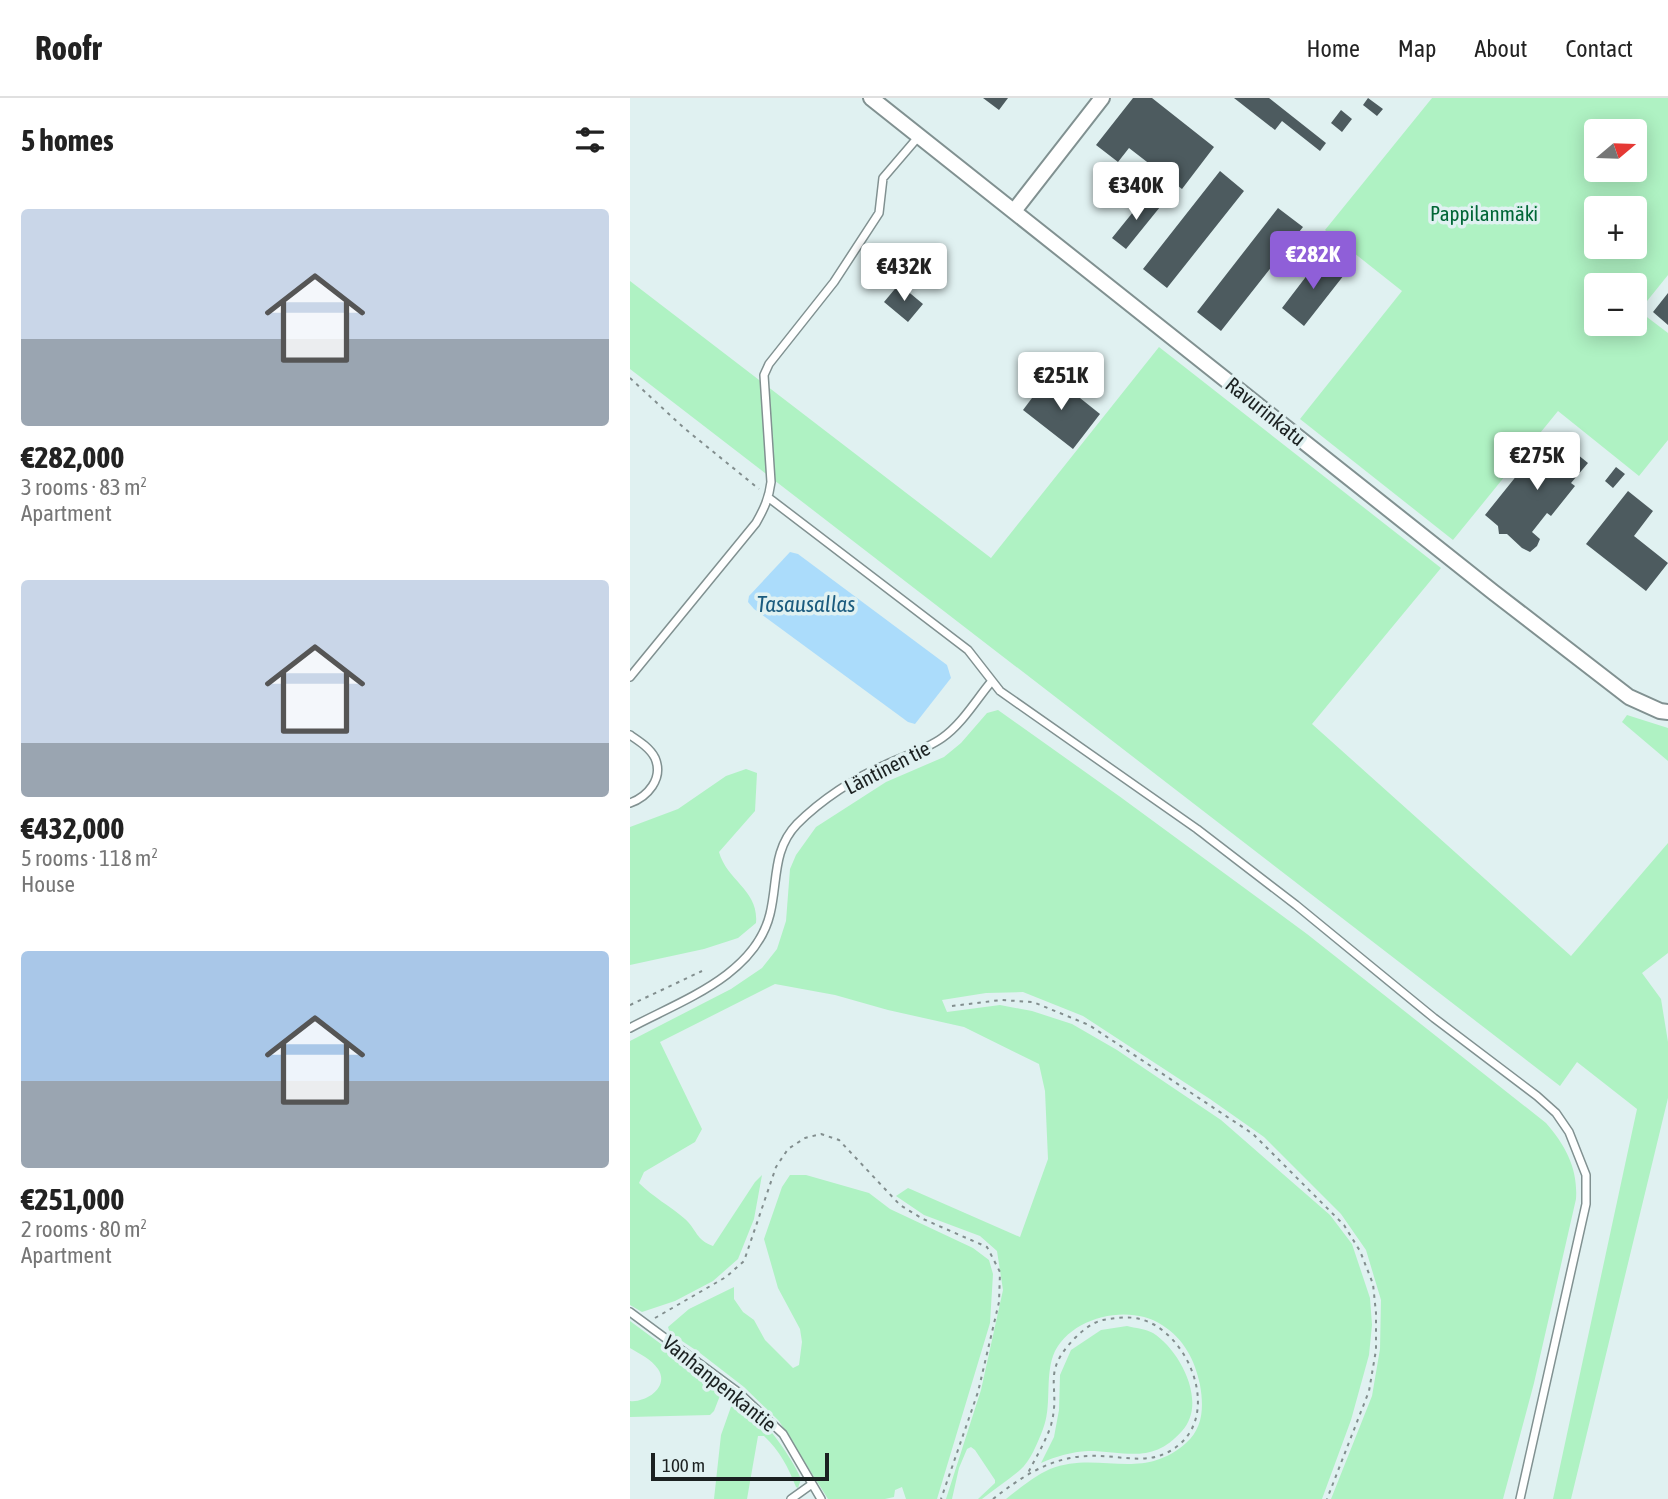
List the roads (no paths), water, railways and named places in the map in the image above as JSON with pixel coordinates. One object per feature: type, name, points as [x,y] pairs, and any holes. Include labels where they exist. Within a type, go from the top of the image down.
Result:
[{"type":"street","name":"Ravurinkatu","points":[[871,98],[1482,584],[1629,697],[1668,712]]},
{"type":"street","points":[[1014,211],[1102,98]]},
{"type":"lane","points":[[630,676],[756,523],[769,498],[771,464],[764,375],[769,364],[842,271],[879,214],[883,178],[919,136]]},
{"type":"lane","points":[[769,498],[968,650],[979,661],[991,682],[1009,698],[1197,830],[1296,905],[1556,1113],[1569,1132],[1586,1175],[1586,1204],[1520,1499]]},
{"type":"lane","name":"Läntinen tie","points":[[630,1028],[721,979],[751,951],[770,914],[776,862],[785,840],[795,826],[862,776],[930,746],[945,736],[991,682]]},
{"type":"lane","points":[[630,734],[654,757],[657,768],[657,778],[645,797],[630,803]]},
{"type":"lane","name":"Vanhanpenkantie","points":[[630,1312],[738,1392],[783,1434],[821,1499]]},
{"type":"lane","points":[[791,1499],[812,1484]]},
{"type":"water","name":"Tasausallas","points":[[790,552],[798,554],[947,665],[951,678],[915,724],[908,722],[748,602],[749,596]]},
{"type":"park label","name":"Pappilanmäki","points":[[1484,213]]}]
